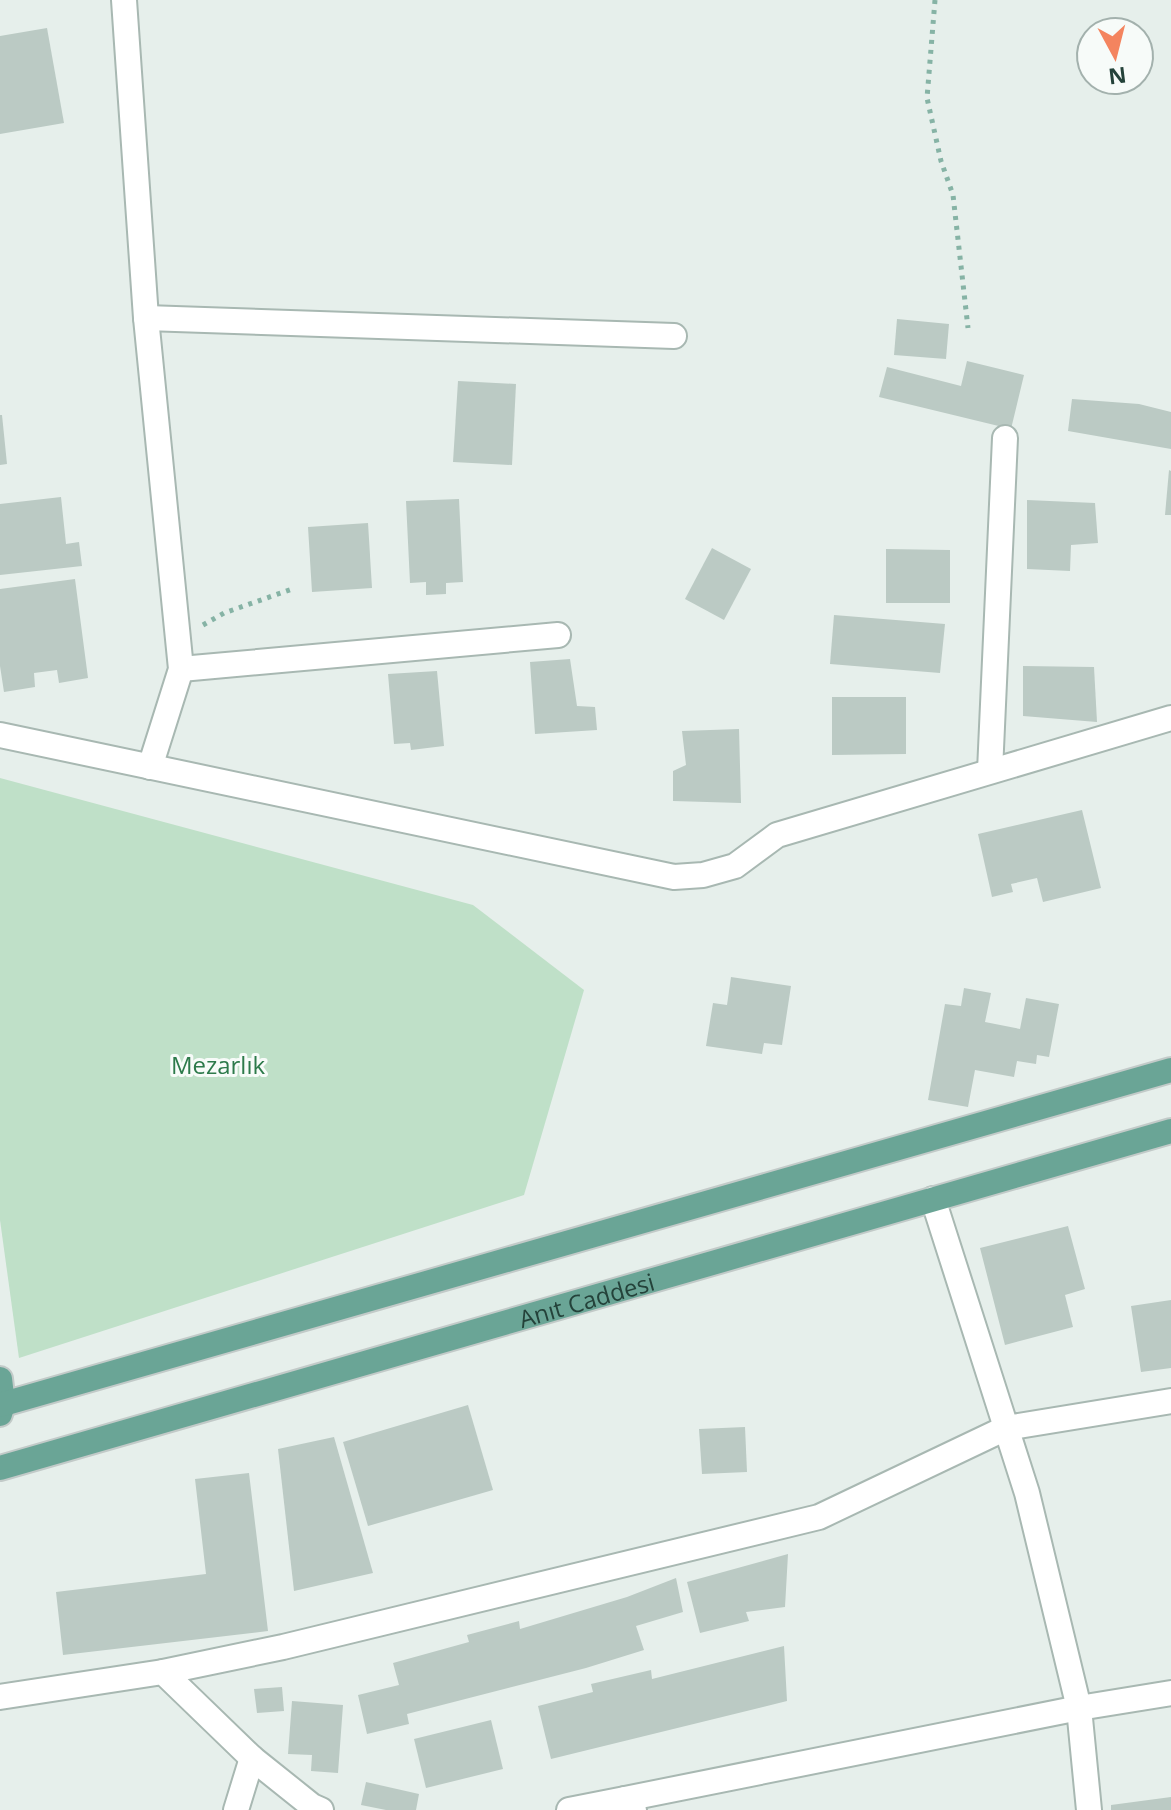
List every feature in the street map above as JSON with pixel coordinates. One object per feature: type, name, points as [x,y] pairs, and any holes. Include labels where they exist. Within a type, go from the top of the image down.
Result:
[{"type":"main road","points":[[0,1379],[1,1408],[1171,1070]]},
{"type":"main road","name":"Anıt Caddesi","points":[[0,1468],[1171,1131]]},
{"type":"street","points":[[124,0],[146,318],[181,669],[150,767]]},
{"type":"street","points":[[146,318],[674,336]]},
{"type":"street","points":[[990,771],[1005,438]]},
{"type":"street","points":[[181,669],[558,635]]},
{"type":"street","points":[[0,735],[674,877],[703,875],[735,866],[777,835],[1171,718]]},
{"type":"street","points":[[933,1199],[1027,1493],[1079,1708],[1089,1810]]},
{"type":"street","points":[[0,1697],[163,1672],[283,1647],[819,1517],[1006,1428],[1171,1401]]},
{"type":"street","points":[[163,1672],[252,1758],[321,1810]]},
{"type":"street","points":[[569,1810],[630,1804],[1079,1708],[1171,1693]]},
{"type":"street","points":[[236,1810],[252,1758]]},
{"type":"path","points":[[935,0],[927,98],[941,161],[953,195],[968,328]]},
{"type":"path","points":[[178,640],[224,613],[295,588]]},
{"type":"green space","name":"Mezarlık","points":[[0,778],[473,905],[584,990],[524,1195],[19,1358],[0,1220]]},
{"type":"building","points":[[47,28],[64,123],[0,134],[0,36]]},
{"type":"building","points":[[897,319],[949,324],[946,359],[894,355]]},
{"type":"building","points":[[967,361],[1024,375],[1011,429],[879,397],[887,367],[961,386]]},
{"type":"building","points":[[458,381],[516,384],[512,465],[453,462]]},
{"type":"building","points":[[1072,399],[1139,404],[1171,412],[1171,449],[1068,431]]},
{"type":"building","points":[[0,415],[7,464],[0,465]]},
{"type":"building","points":[[1169,470],[1171,515],[1165,515]]},
{"type":"building","points":[[61,497],[66,544],[79,542],[82,566],[0,575],[0,504]]},
{"type":"building","points":[[459,499],[463,582],[446,583],[446,594],[426,595],[426,582],[410,583],[406,501]]},
{"type":"building","points":[[1027,500],[1095,503],[1098,543],[1071,545],[1070,571],[1027,569]]},
{"type":"building","points":[[368,523],[372,588],[312,592],[308,527]]},
{"type":"building","points":[[712,548],[751,569],[724,620],[685,599]]},
{"type":"building","points":[[886,549],[950,550],[950,603],[886,603]]},
{"type":"building","points":[[75,579],[88,678],[59,683],[57,670],[34,673],[35,687],[4,692],[0,666],[0,589]]},
{"type":"building","points":[[834,615],[945,624],[940,673],[830,664]]},
{"type":"building","points":[[570,659],[577,706],[595,707],[597,730],[535,734],[530,662]]},
{"type":"building","points":[[1023,666],[1094,667],[1097,722],[1023,716]]},
{"type":"building","points":[[437,671],[444,746],[411,750],[410,743],[394,744],[388,674]]},
{"type":"building","points":[[832,697],[906,697],[906,754],[832,755]]},
{"type":"building","points":[[739,729],[741,803],[673,801],[673,771],[686,765],[682,731]]},
{"type":"building","points":[[1082,810],[1101,888],[1043,902],[1037,878],[1011,884],[1013,892],[992,897],[978,834]]},
{"type":"building","points":[[731,977],[791,986],[782,1045],[764,1043],[762,1054],[706,1046],[713,1003],[727,1005]]},
{"type":"building","points":[[964,988],[991,993],[985,1022],[1020,1029],[1026,998],[1059,1004],[1049,1057],[1037,1055],[1036,1064],[1017,1061],[1014,1077],[975,1070],[968,1107],[928,1100],[945,1004],[961,1006]]},
{"type":"building","points":[[1068,1226],[1085,1289],[1065,1295],[1073,1327],[1005,1345],[980,1248]]},
{"type":"building","points":[[1171,1300],[1171,1368],[1141,1372],[1131,1306]]},
{"type":"building","points":[[468,1405],[493,1490],[368,1526],[343,1442]]},
{"type":"building","points":[[745,1427],[747,1472],[702,1474],[699,1429]]},
{"type":"building","points":[[334,1437],[373,1573],[294,1591],[278,1449]]},
{"type":"building","points":[[249,1473],[268,1631],[63,1655],[56,1592],[206,1574],[195,1479]]},
{"type":"building","points":[[788,1554],[785,1607],[746,1612],[749,1621],[700,1633],[687,1582]]},
{"type":"building","points":[[676,1578],[683,1612],[636,1626],[644,1650],[407,1714],[409,1724],[367,1734],[358,1695],[399,1685],[393,1663],[469,1642],[467,1635],[519,1621],[520,1629],[627,1597]]},
{"type":"building","points":[[784,1646],[787,1701],[551,1759],[538,1706],[593,1692],[591,1684],[651,1670],[652,1679]]},
{"type":"building","points":[[282,1687],[284,1711],[257,1713],[254,1689]]},
{"type":"building","points":[[292,1701],[343,1705],[338,1773],[311,1771],[312,1755],[288,1754]]},
{"type":"building","points":[[491,1720],[503,1769],[426,1788],[414,1739]]},
{"type":"building","points":[[366,1782],[419,1794],[416,1810],[386,1810],[361,1805]]},
{"type":"building","points":[[1171,1797],[1171,1810],[1111,1810],[1111,1805]]}]
